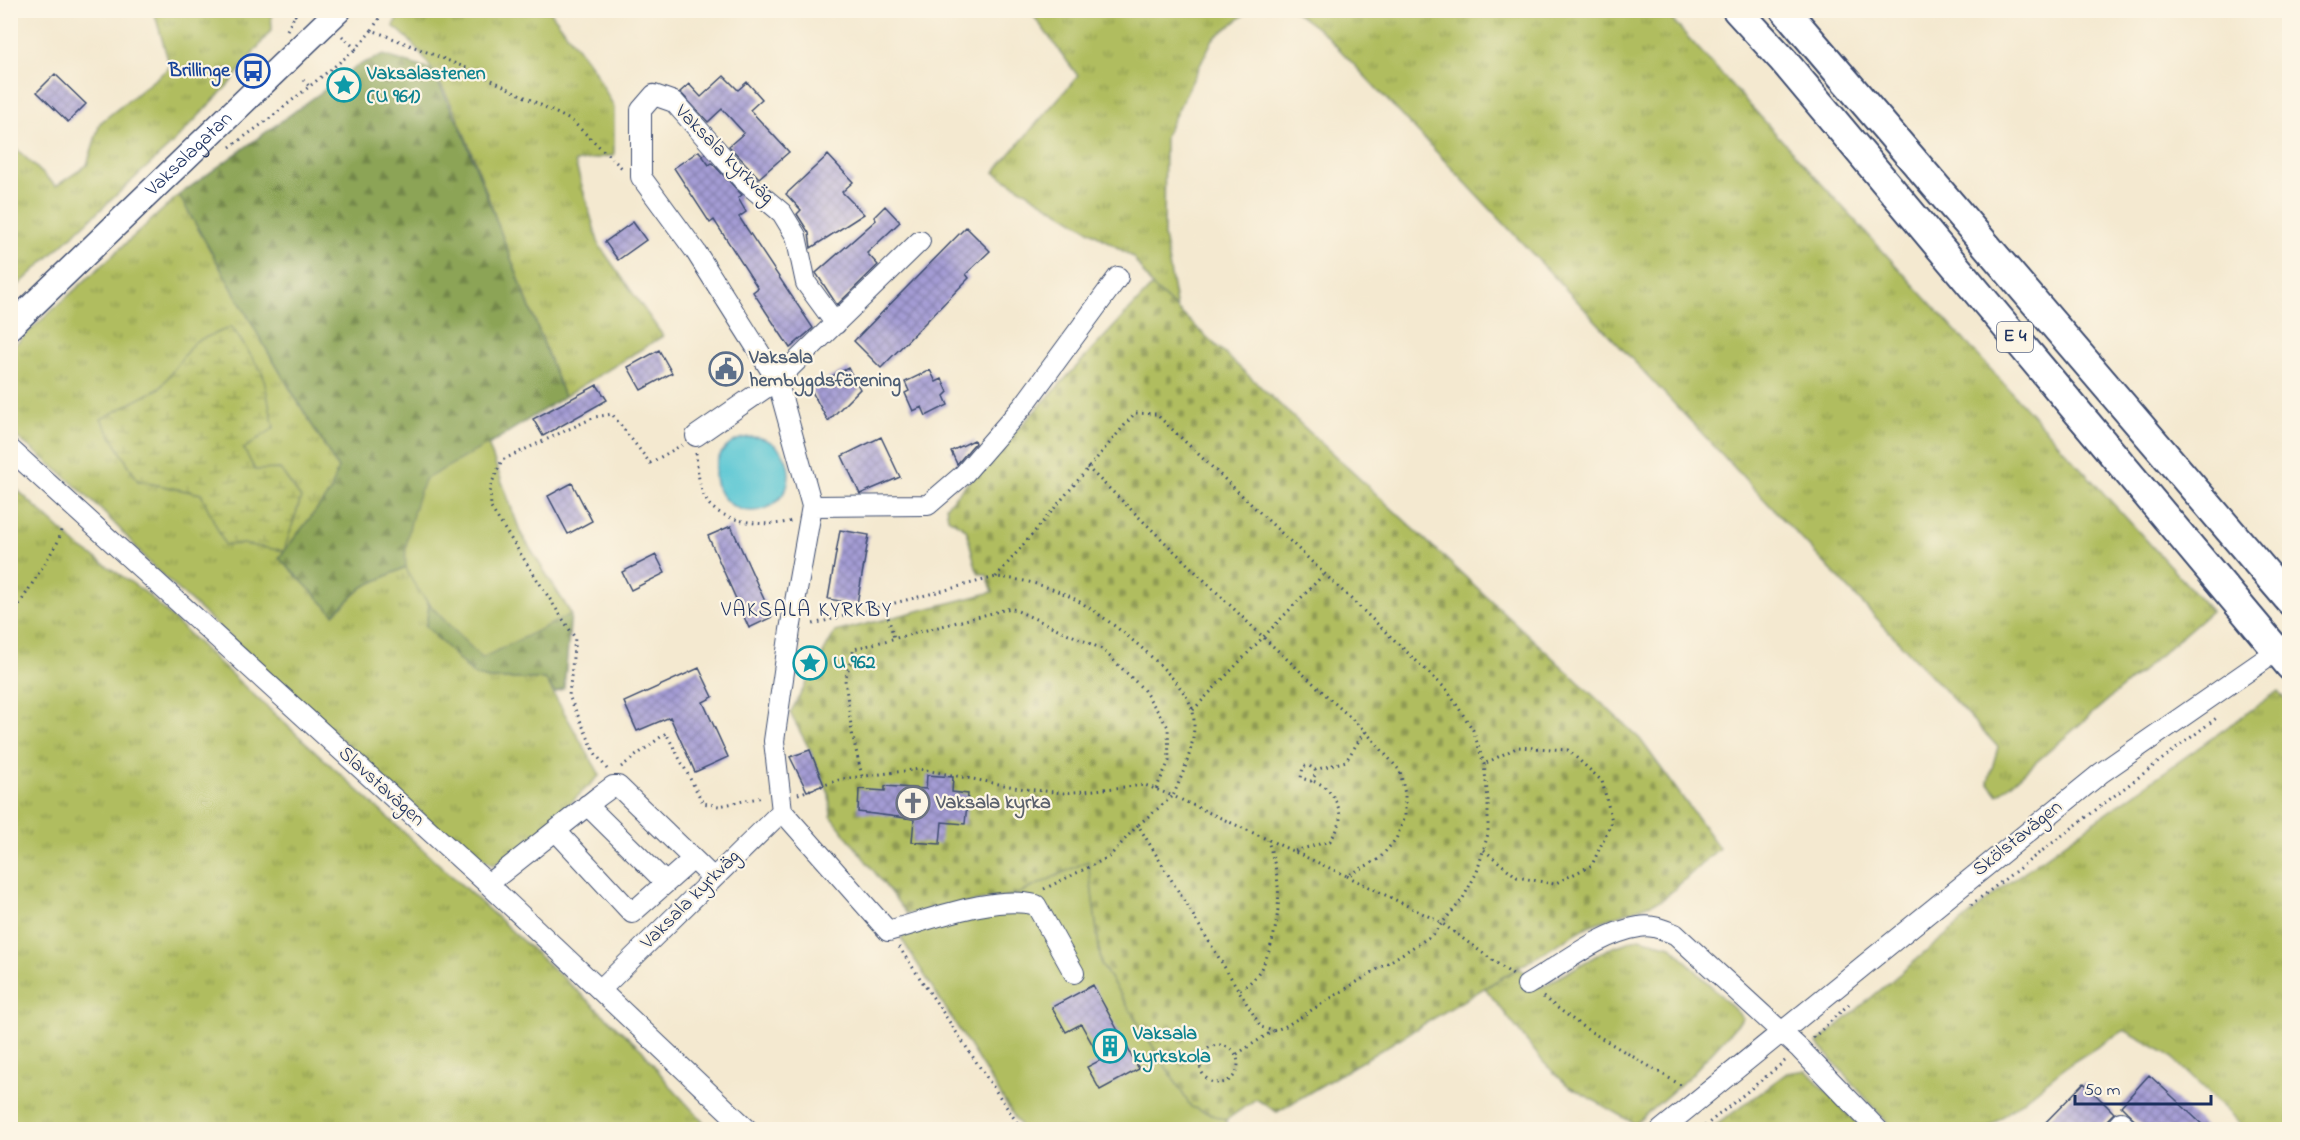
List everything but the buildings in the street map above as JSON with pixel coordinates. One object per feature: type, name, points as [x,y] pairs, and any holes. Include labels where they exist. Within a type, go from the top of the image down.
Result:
[{"type":"highway","name":"E 4","points":[[1737,10],[1783,60],[2277,663]]},
{"type":"highway","name":"E 4","points":[[1785,10],[2289,601]]},
{"type":"main road","name":"Vaksalagatan","points":[[10,327],[333,16]]},
{"type":"main road","name":"Vaksalagatan","points":[[10,320],[40,297]]},
{"type":"street","name":"Vaksala kyrkväg","points":[[600,990],[713,878],[781,805],[774,741],[790,630],[812,506],[777,380],[696,252],[641,177],[641,110],[654,95],[674,102],[744,181],[782,213],[796,236],[806,283],[836,324]]},
{"type":"street","points":[[696,436],[777,380],[920,241]]},
{"type":"street","points":[[812,506],[928,505],[964,474],[1024,405],[1118,277]]},
{"type":"street","name":"Slavstavägen","points":[[10,449],[488,884],[748,1130]]},
{"type":"street","name":"Skölstavägen","points":[[1661,1130],[2101,773],[2277,663]]},
{"type":"street","points":[[488,884],[613,786],[618,786],[713,878]]},
{"type":"street","points":[[587,805],[666,883]]},
{"type":"street","points":[[781,805],[888,932],[964,911],[1020,901],[1036,905],[1074,973]]},
{"type":"street","points":[[556,831],[632,913],[693,859]]},
{"type":"street","points":[[1527,985],[1617,933],[1641,926],[1660,928],[1675,934],[1800,1049],[1878,1130]]},
{"type":"street","points":[[2114,1130],[2121,1122],[2130,1130]]},
{"type":"path","points":[[291,10],[295,15],[301,10]]},
{"type":"path","points":[[333,16],[356,49],[372,30],[384,10]]},
{"type":"path","points":[[372,30],[474,71],[572,121],[622,168]]},
{"type":"path","points":[[303,80],[309,86]]},
{"type":"path","points":[[264,112],[269,119]]},
{"type":"path","points":[[996,578],[1087,467],[1135,413],[1156,414],[1447,690],[1473,730],[1484,764],[1488,822],[1478,872],[1462,900],[1440,922],[1431,936],[1236,1055]]},
{"type":"path","points":[[612,775],[595,753],[569,696],[575,639],[491,508],[490,487],[502,460],[595,417],[612,414],[650,463],[696,436],[699,479],[708,504],[738,521],[770,525],[789,522],[812,506]]},
{"type":"path","points":[[1087,467],[1263,637],[1365,731],[1400,771],[1406,794],[1405,817],[1396,839],[1379,859],[1347,876]]},
{"type":"path","points":[[10,620],[59,540],[61,530]]},
{"type":"path","points":[[1192,710],[1325,573]]},
{"type":"path","points":[[790,630],[996,578],[1023,579],[1068,596],[1117,627],[1173,678],[1192,710],[1194,730],[1185,768],[1173,796],[1138,825],[1109,857],[1020,901]]},
{"type":"path","points":[[885,606],[894,639]]},
{"type":"path","points":[[862,776],[852,733],[845,680],[854,649],[1011,608],[1102,649],[1143,689],[1168,727],[1169,762],[1156,789]]},
{"type":"path","points":[[1966,909],[2228,710]]},
{"type":"path","points":[[1316,770],[1346,760],[1365,731]]},
{"type":"path","points":[[621,768],[666,733],[703,803],[719,806],[760,796],[781,805],[842,779],[920,769],[995,784],[1064,793],[1145,785],[1347,876],[1440,922],[1583,1027],[1701,1097]]},
{"type":"path","points":[[1484,764],[1518,747],[1568,750],[1602,781],[1612,821],[1592,865],[1554,884],[1517,877],[1484,850]]},
{"type":"path","points":[[1293,852],[1330,842],[1339,824],[1340,812],[1327,789],[1317,782],[1301,778],[1301,770],[1308,765],[1316,770]]},
{"type":"path","points":[[1311,781],[1316,770]]},
{"type":"path","points":[[1138,825],[1262,1027],[1273,1031]]},
{"type":"path","points":[[1240,989],[1250,985],[1257,974],[1275,933],[1279,887],[1268,840]]},
{"type":"path","points":[[888,932],[1022,1130]]},
{"type":"path","points":[[1700,1130],[1800,1049],[1850,1003]]},
{"type":"path","points":[[1222,1045],[1230,1048],[1236,1055],[1236,1072],[1229,1080],[1219,1083],[1209,1080],[1202,1072],[1201,1062],[1204,1052],[1213,1046],[1222,1045]]},
{"type":"green space","points":[[154,11],[271,11],[272,29],[229,84],[173,143],[11,292],[11,144],[56,186],[87,165],[100,123],[170,67]]},
{"type":"green space","points":[[402,11],[550,11],[594,70],[614,107],[614,155],[575,162],[599,245],[663,336],[564,397],[458,119],[429,65],[412,43],[393,26]]},
{"type":"green space","points":[[1030,11],[1249,11],[1213,39],[1165,136],[1164,236],[1177,309],[1152,286],[1133,257],[994,172],[1078,76]]},
{"type":"green space","points":[[1294,11],[1664,11],[2211,611],[1998,795],[1988,782],[1998,747],[1325,34]]},
{"type":"green space","points":[[383,55],[432,70],[462,131],[564,397],[488,445],[521,534],[571,614],[564,688],[555,693],[545,679],[488,679],[474,675],[426,626],[429,605],[406,567],[363,587],[334,614],[279,558],[331,491],[338,468],[268,352],[179,195],[359,65]]},
{"type":"green space","points":[[179,195],[268,352],[338,468],[331,491],[279,558],[334,614],[363,587],[406,567],[429,605],[426,626],[474,675],[488,679],[545,679],[600,775],[529,842],[493,865],[436,826],[149,563],[84,493],[11,433],[11,348]]},
{"type":"green space","points":[[1152,286],[1640,739],[1719,848],[1662,900],[1588,926],[1277,1112],[1256,1099],[1226,1120],[1191,1107],[1101,964],[1088,861],[1018,894],[907,914],[831,816],[829,794],[810,750],[790,713],[835,632],[993,592],[987,575],[979,573],[976,568],[966,529],[948,518],[946,506]]},
{"type":"green space","points":[[232,327],[263,374],[274,428],[244,449],[255,470],[280,469],[301,498],[284,551],[243,544],[225,545],[201,494],[138,481],[101,419],[160,388],[194,342]]},
{"type":"green space","points":[[488,444],[521,534],[571,614],[482,658],[438,614],[417,588],[406,566],[406,546],[424,480]]},
{"type":"green space","points":[[10,483],[78,546],[145,592],[221,665],[642,1050],[670,1086],[710,1129],[11,1129]]},
{"type":"green space","points":[[2278,691],[2290,706],[2289,1129],[2246,1129],[2168,1054],[2124,1030],[2065,1067],[1987,1129],[1893,1129],[1817,1043],[2007,884]]},
{"type":"green space","points":[[1088,861],[1101,964],[1191,1107],[1226,1120],[1228,1129],[1022,1129],[901,938],[906,931],[1018,894]]},
{"type":"green space","points":[[1639,938],[1671,946],[1743,1018],[1690,1076],[1635,1124],[1567,1085],[1544,1063],[1485,988],[1519,968],[1542,987],[1606,950]]},
{"type":"green space","points":[[1806,1070],[1862,1129],[1711,1129],[1787,1073]]},
{"type":"water","points":[[752,437],[773,443],[783,453],[789,474],[783,495],[773,505],[752,511],[731,505],[721,495],[715,474],[721,453],[731,443]]},
{"type":"place","name":"Brillinge","points":[[253,71]]},
{"type":"place","name":"Vaksalastenen (U 961)","points":[[344,85]]},
{"type":"place","name":"Vaksala hembygdsförening","points":[[726,369]]},
{"type":"place","name":"U 962","points":[[810,663]]},
{"type":"place","name":"Vaksala kyrka","points":[[913,803]]},
{"type":"place","name":"Vaksala kyrkskola","points":[[1110,1046]]},
{"type":"district","name":"VAKSALA KYRKBY","points":[[807,611]]}]
